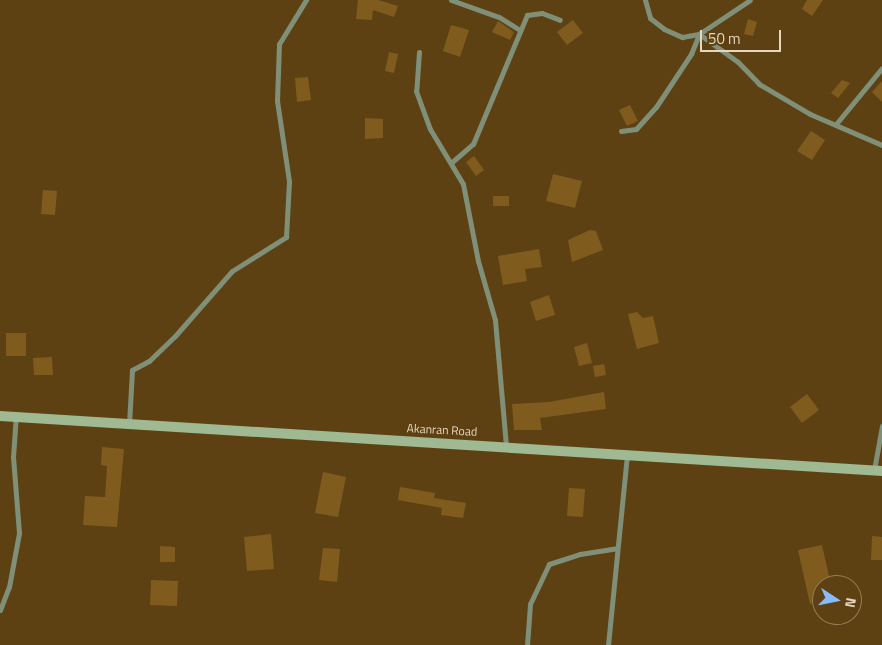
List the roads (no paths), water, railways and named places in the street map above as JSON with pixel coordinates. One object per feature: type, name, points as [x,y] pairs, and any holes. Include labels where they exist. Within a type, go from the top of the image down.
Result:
[{"type":"main road","name":"Akanran Road","points":[[0,416],[628,453],[878,470]]},
{"type":"street","points":[[129,424],[132,370],[149,361],[176,336],[232,272],[286,237],[289,181],[277,101],[279,44],[306,0]]},
{"type":"street","points":[[451,0],[499,18],[520,30]]},
{"type":"street","points":[[645,0],[650,18],[664,30],[682,37],[699,34],[750,0]]},
{"type":"street","points":[[452,162],[473,144],[511,59],[527,15],[542,13],[560,20]]},
{"type":"street","points":[[699,34],[738,62],[759,84],[810,114],[882,145]]},
{"type":"street","points":[[621,131],[636,129],[656,106],[691,54],[699,34]]},
{"type":"street","points":[[419,52],[416,92],[430,129],[452,162],[463,184],[478,261],[495,320],[506,446]]},
{"type":"street","points":[[836,124],[882,68]]},
{"type":"street","points":[[0,610],[9,587],[19,533],[13,457],[16,418]]},
{"type":"street","points":[[878,470],[882,426]]},
{"type":"street","points":[[608,645],[628,453]]},
{"type":"street","points":[[527,645],[530,604],[548,564],[580,554],[618,548]]}]
